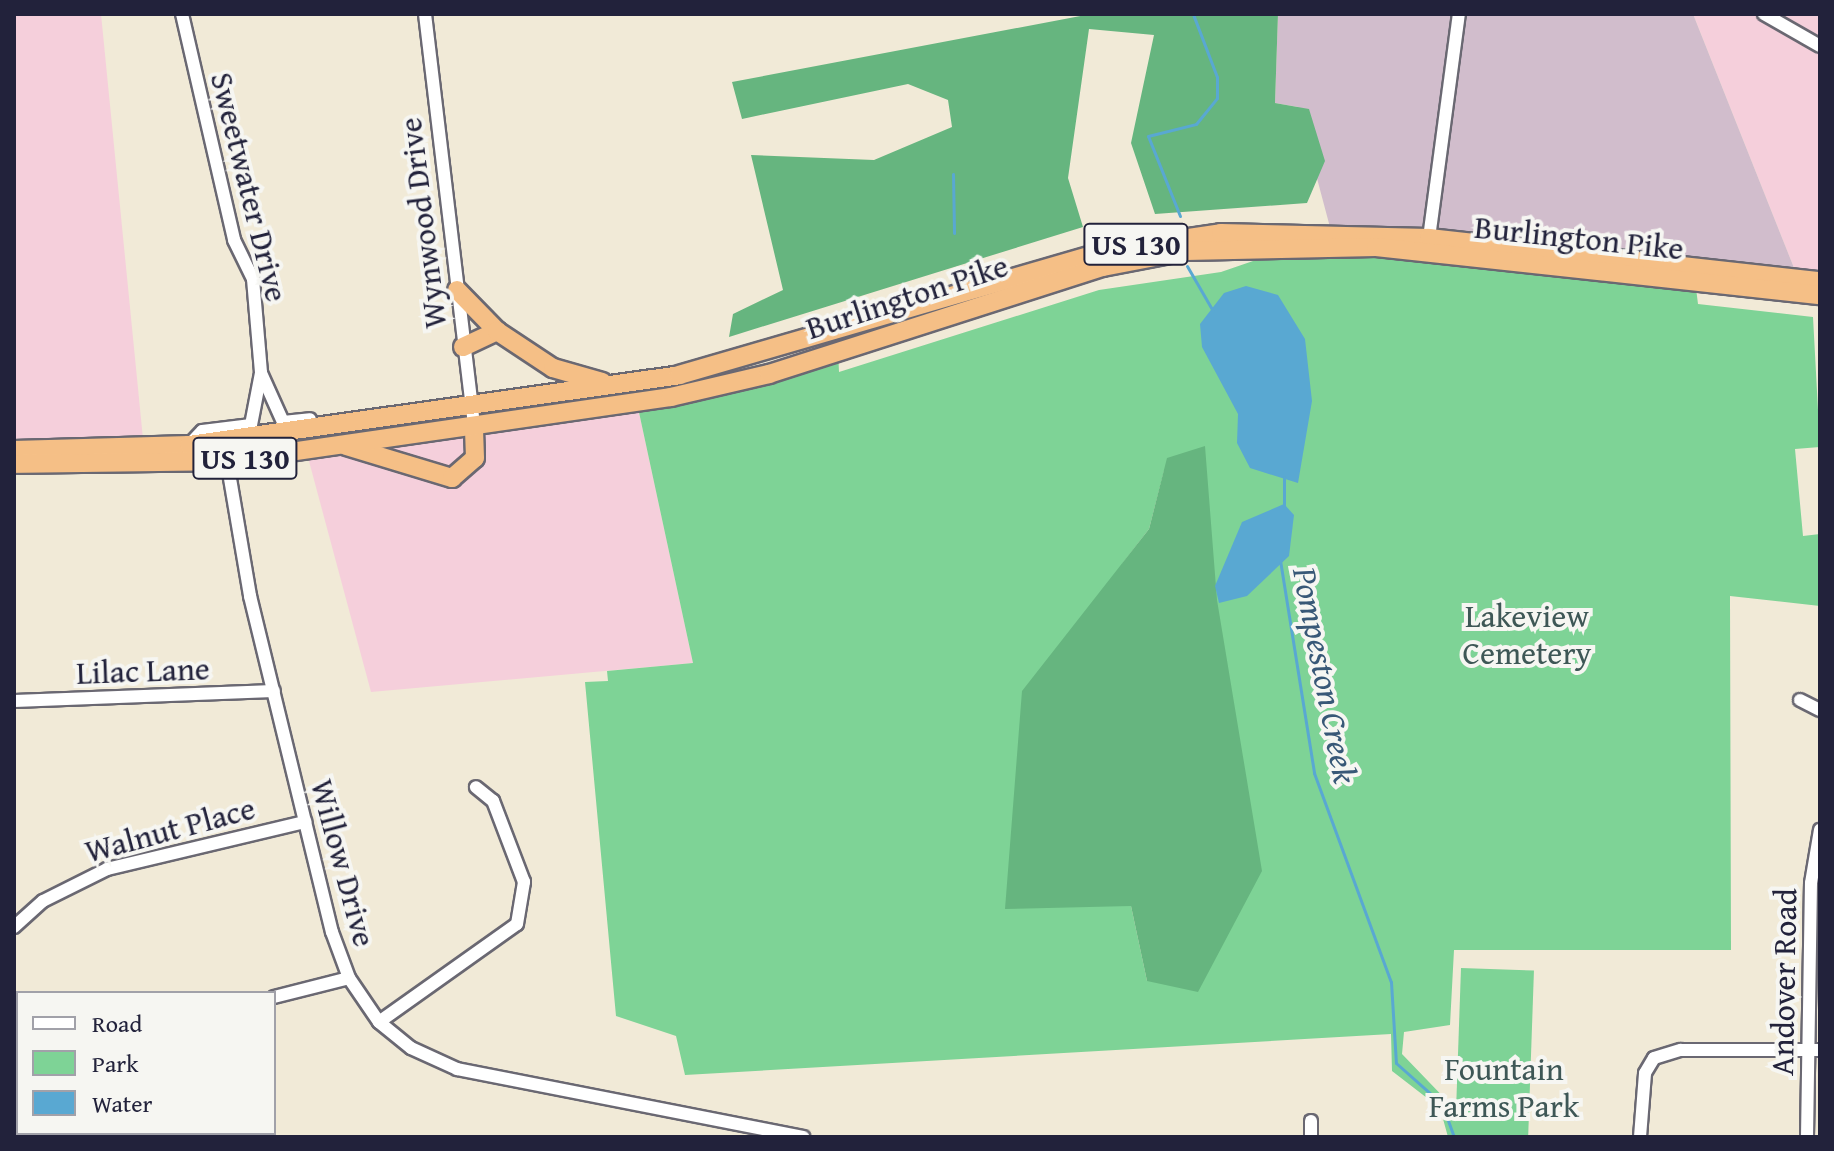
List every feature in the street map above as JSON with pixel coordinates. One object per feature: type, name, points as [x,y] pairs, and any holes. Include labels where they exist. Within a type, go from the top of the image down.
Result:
[{"type":"highway","name":"Burlington Pike","points":[[14,450],[189,445],[329,428],[613,385],[729,362],[1149,242],[1315,231],[1429,238],[1820,281]]},
{"type":"highway","name":"Burlington Pike","points":[[14,464],[227,461],[474,426],[737,383],[1018,291],[1186,251],[1376,247],[1820,295]]},
{"type":"highway","points":[[457,290],[497,331],[553,368],[613,385]]},
{"type":"highway","points":[[463,347],[497,331]]},
{"type":"highway","points":[[344,445],[452,478],[475,458],[474,426]]},
{"type":"street","name":"Sweetwater Drive","points":[[182,14],[234,240],[253,279],[261,373],[251,425],[202,431],[189,445]]},
{"type":"street","name":"Wynwood Drive","points":[[425,14],[474,426]]},
{"type":"street","points":[[1429,238],[1459,14]]},
{"type":"street","points":[[1764,14],[1820,46]]},
{"type":"street","name":"Sweetwater Drive","points":[[261,373],[283,422],[314,419],[329,428]]},
{"type":"street","name":"Willow Drive","points":[[227,461],[274,691],[305,822],[349,978],[379,1022],[411,1048],[457,1069],[803,1137]]},
{"type":"street","name":"Lilac Lane","points":[[14,701],[274,691]]},
{"type":"street","points":[[1800,700],[1820,710]]},
{"type":"street","points":[[379,1022],[517,924],[524,882],[493,801],[476,787]]},
{"type":"street","name":"Walnut Place","points":[[14,927],[43,901],[107,869],[305,822]]},
{"type":"street","name":"Andover Road","points":[[1807,1137],[1814,1050],[1815,884],[1820,830]]},
{"type":"street","points":[[276,996],[349,978]]},
{"type":"street","points":[[1640,1137],[1645,1073],[1654,1058],[1681,1050],[1814,1050]]},
{"type":"street","points":[[1311,1121],[1311,1137]]},
{"type":"street","points":[[726,1137],[729,1122]]},
{"type":"shaded area","points":[[14,14],[101,14],[144,449],[14,450]]},
{"type":"shaded area","points":[[1278,14],[1693,14],[1798,278],[1331,231],[1298,107],[1275,103]]},
{"type":"shaded area","points":[[1693,14],[1820,14],[1820,281],[1798,278]]},
{"type":"shaded area","points":[[637,403],[693,663],[371,692],[306,450]]},
{"type":"green space","points":[[1091,14],[1278,14],[1275,103],[1309,109],[1325,161],[1307,203],[1155,214],[1131,143],[1154,35],[1089,29],[1068,178],[1083,227],[729,337],[733,314],[783,290],[751,155],[874,160],[952,127],[948,100],[908,84],[742,119],[732,82]]},
{"type":"green space","name":"Lakeview Cemetery","points":[[1300,245],[1695,280],[1698,304],[1813,317],[1820,447],[1795,449],[1803,536],[1820,534],[1820,606],[1730,596],[1731,950],[1454,950],[1450,1025],[1404,1032],[1402,1054],[1454,1108],[1458,1137],[1448,1137],[1440,1108],[1392,1071],[1391,1034],[685,1075],[676,1036],[616,1016],[585,682],[608,681],[607,671],[693,663],[637,403],[838,350],[839,372],[1099,290],[1221,272]],"holes":[[[1164,471],[1147,981],[1131,906],[1122,564],[1149,529]]]},
{"type":"green space","points":[[1205,446],[1217,600],[1262,871],[1198,992],[1147,981],[1131,906],[1005,909],[1022,691],[1149,529],[1167,458]]},
{"type":"green space","name":"Fountain Farms Park","points":[[1461,968],[1534,971],[1528,1137],[1455,1137]]},
{"type":"water","points":[[1246,286],[1278,295],[1305,339],[1312,401],[1298,483],[1250,468],[1237,443],[1238,414],[1202,347],[1200,324],[1224,293]]},
{"type":"water","points":[[1284,504],[1294,515],[1289,556],[1247,596],[1219,603],[1215,586],[1242,522]]},
{"type":"waterway","name":"Pompeston Creek","points":[[1180,216],[1148,136],[1196,124],[1217,98],[1217,77],[1193,14]]},
{"type":"waterway","points":[[953,174],[954,233]]},
{"type":"waterway","name":"Pompeston Creek","points":[[1187,266],[1213,311]]},
{"type":"waterway","name":"Pompeston Creek","points":[[1284,477],[1284,505]]},
{"type":"waterway","name":"Pompeston Creek","points":[[1280,560],[1314,773],[1391,982],[1396,1063],[1442,1104],[1454,1137]]}]
